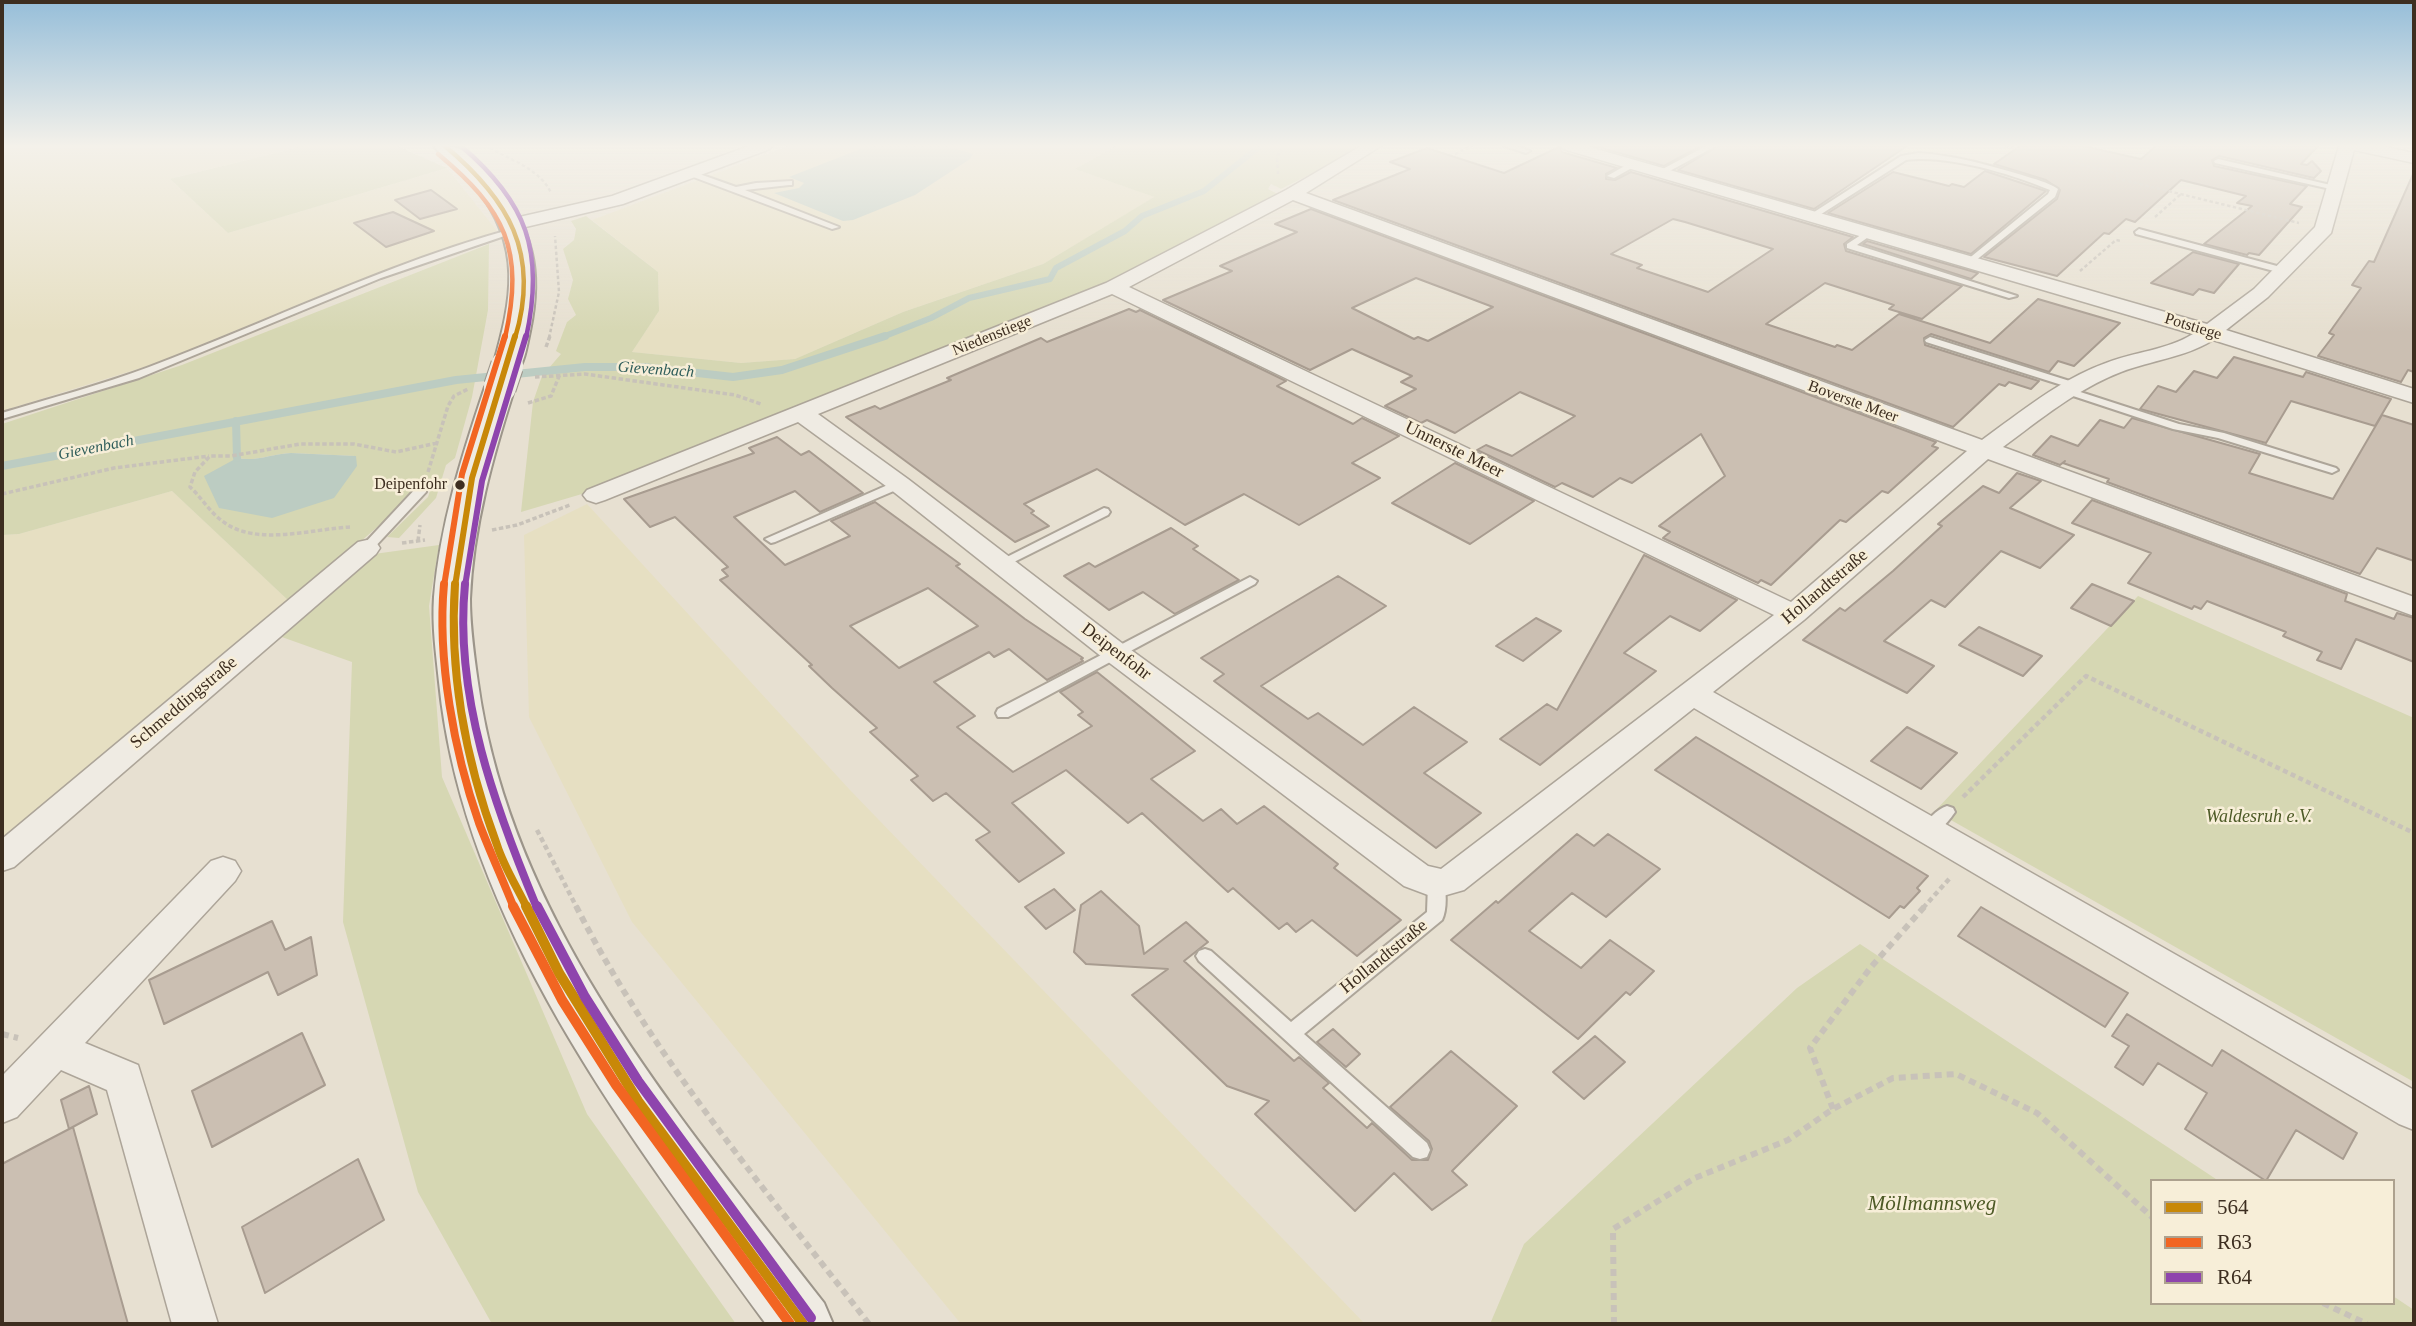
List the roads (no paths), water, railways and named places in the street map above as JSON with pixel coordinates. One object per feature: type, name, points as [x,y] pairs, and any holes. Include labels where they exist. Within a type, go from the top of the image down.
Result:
[{"type":"main road","points":[[503,208],[514,227],[523,267],[522,307],[509,385],[472,478],[475,540],[452,628],[465,740],[497,847],[559,972],[638,1101],[803,1324]]},
{"type":"street","points":[[514,227],[587,208]]},
{"type":"street","name":"Niedenstiege","points":[[596,495],[1113,287],[1265,208]]},
{"type":"street","name":"Boverste Meer","points":[[1329,208],[2414,607]]},
{"type":"street","name":"Potstiege","points":[[1784,208],[2210,332],[2414,396]]},
{"type":"street","name":"Hollandtstraße","points":[[1436,884],[1452,880],[1693,694],[1794,614],[1983,450],[2068,387],[2115,367],[2188,346],[2210,332],[2285,271],[2324,229],[2330,208]]},
{"type":"street","name":"Unnerste Meer","points":[[1113,287],[1794,614]]},
{"type":"street","name":"Deipenfohr","points":[[793,417],[899,484],[1117,653],[1416,876],[1436,884]]},
{"type":"street","name":"Schmeddingstraße","points":[[2,858],[374,539]]},
{"type":"street","points":[[1693,694],[1938,821],[1971,854],[2414,1111]]},
{"type":"street","points":[[2,1104],[223,871]]},
{"type":"street","points":[[55,1049],[124,1078],[195,1324]]},
{"type":"lane","points":[[783,208],[835,227]]},
{"type":"lane","points":[[1812,216],[1825,208]]},
{"type":"lane","points":[[1970,262],[2036,208]]},
{"type":"lane","points":[[2,416],[151,370],[402,267],[514,227]]},
{"type":"lane","points":[[2139,232],[2285,271]]},
{"type":"lane","points":[[1870,233],[1850,246],[2012,296]]},
{"type":"lane","points":[[1930,340],[2177,427],[2220,435],[2332,470]]},
{"type":"lane","points":[[771,538],[899,484]]},
{"type":"lane","name":"Schmeddingstraße","points":[[374,539],[414,502],[422,489]]},
{"type":"lane","points":[[1001,563],[1104,512]]},
{"type":"lane","points":[[1003,713],[1083,667],[1117,653],[1250,581]]},
{"type":"lane","name":"Hollandtstraße","points":[[1291,1033],[1436,915],[1436,884]]},
{"type":"lane","points":[[1205,956],[1420,1150]]},
{"type":"waterway","name":"Gievenbach","points":[[880,338],[931,318],[969,298],[1050,279],[1056,268],[1125,231],[1142,216],[1162,208]]},
{"type":"waterway","name":"Gievenbach","points":[[236,422],[456,380],[585,367],[644,367],[733,377],[782,370],[885,336]]},
{"type":"waterway","name":"Gievenbach","points":[[2,466],[236,422]]},
{"type":"waterway","points":[[236,422],[237,458]]},
{"type":"place","name":"Deipenfohr","points":[[460,485]]},
{"type":"park label","name":"Waldesruh e.V.","points":[[2259,817]]},
{"type":"park label","name":"Möllmannsweg","points":[[1932,1204]]}]
